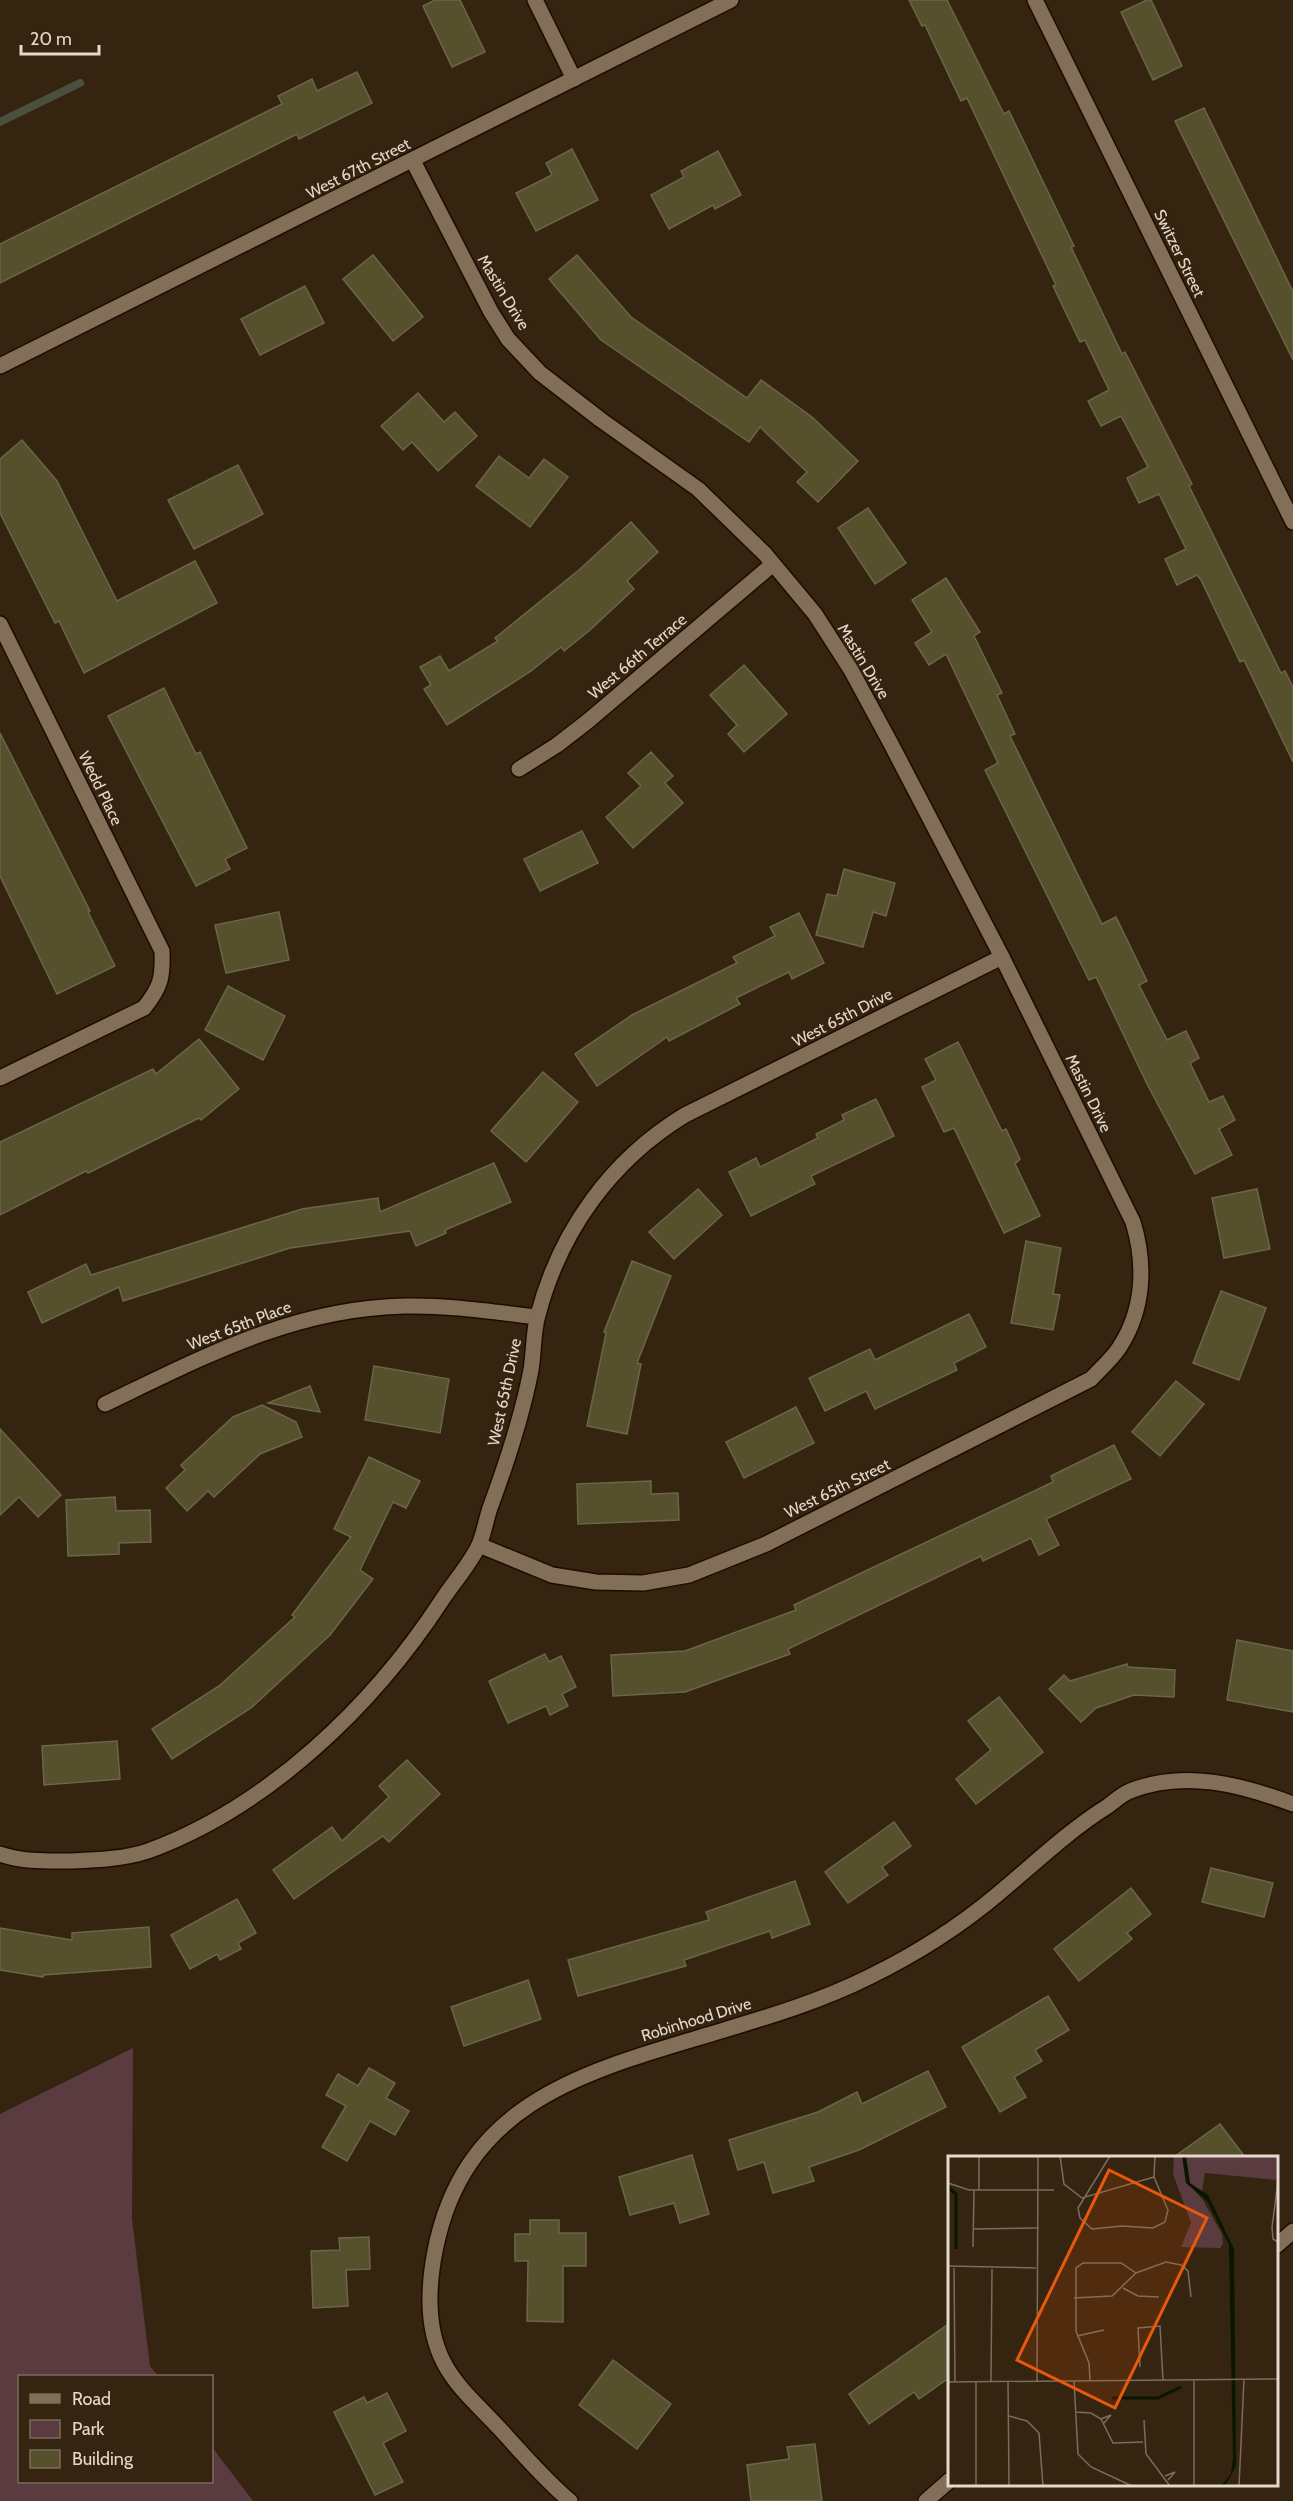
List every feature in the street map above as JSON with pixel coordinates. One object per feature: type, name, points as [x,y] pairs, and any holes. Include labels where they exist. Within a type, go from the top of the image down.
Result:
[{"type":"street","points":[[535,0],[574,79]]},
{"type":"street","name":"West 67th Street","points":[[0,366],[731,0]]},
{"type":"street","name":"Switzer Street","points":[[1035,0],[1293,522]]},
{"type":"street","name":"Mastin Drive","points":[[413,161],[490,312],[508,339],[540,373],[698,489],[773,564],[815,614],[851,670],[1002,957],[1133,1222],[1140,1245],[1142,1282]]},
{"type":"street","name":"West 66th Terrace","points":[[519,770],[588,721],[773,564]]},
{"type":"street","name":"Wedd Place","points":[[0,624],[162,951],[163,969],[157,992],[144,1008],[0,1078]]},
{"type":"street","name":"West 65th Drive","points":[[0,1854],[36,1862],[99,1860],[146,1852],[218,1819],[274,1781],[328,1736],[382,1682],[427,1624],[478,1545],[515,1440],[531,1368],[537,1317],[565,1241],[580,1216],[627,1158],[685,1115],[1002,957]]},
{"type":"street","name":"West 65th Street","points":[[478,1545],[552,1575],[596,1582],[643,1583],[689,1575],[766,1544],[1091,1379],[1118,1350],[1135,1321],[1142,1282]]},
{"type":"street","name":"West 65th Place","points":[[105,1404],[222,1348],[282,1325],[339,1312],[405,1306],[537,1317]]},
{"type":"street","name":"Robinhood Drive","points":[[570,2501],[550,2484],[457,2383],[442,2361],[430,2321],[430,2276],[437,2240],[450,2197],[471,2160],[505,2123],[547,2094],[594,2071],[819,1999],[870,1977],[943,1934],[995,1897],[1086,1820],[1129,1792],[1167,1782],[1209,1781],[1254,1789],[1293,1804]]},
{"type":"street","points":[[926,2501],[948,2482]]},
{"type":"green space","points":[[133,2048],[132,2219],[150,2366],[157,2375],[18,2375],[18,2483],[213,2483],[213,2448],[253,2501],[0,2501],[0,2114]]},
{"type":"building","points":[[435,0],[460,0],[485,52],[452,67],[423,6]]},
{"type":"building","points":[[909,0],[947,0],[1004,114],[1009,111],[1074,246],[1071,247],[1122,354],[1125,352],[1192,484],[1189,486],[1281,673],[1285,671],[1293,687],[1293,762],[1244,660],[1240,662],[1201,580],[1197,575],[1177,585],[1165,559],[1186,549],[1159,494],[1139,503],[1127,478],[1148,467],[1121,416],[1101,426],[1088,401],[1109,390],[1085,340],[1080,342],[1053,286],[1056,285],[967,98],[961,101],[925,25],[922,26]]},
{"type":"building","points":[[1151,0],[1182,66],[1153,80],[1121,12]]},
{"type":"building","points":[[357,72],[372,103],[299,139],[297,134],[0,283],[0,244],[282,104],[278,96],[312,79],[317,91]]},
{"type":"building","points":[[1204,108],[1293,292],[1293,360],[1175,121]]},
{"type":"building","points":[[572,149],[598,200],[536,231],[516,193],[552,175],[546,163]]},
{"type":"building","points":[[718,151],[741,195],[715,209],[713,205],[669,229],[651,195],[684,177],[681,171]]},
{"type":"building","points":[[373,255],[423,317],[393,341],[343,279]]},
{"type":"building","points":[[577,255],[631,317],[747,398],[761,380],[812,417],[858,461],[818,502],[797,482],[807,472],[760,427],[749,442],[601,340],[549,279]]},
{"type":"building","points":[[305,286],[324,323],[260,355],[241,319]]},
{"type":"building","points":[[418,393],[444,422],[455,412],[477,436],[438,471],[412,442],[403,450],[381,426]]},
{"type":"building","points":[[22,440],[57,481],[117,601],[195,561],[217,603],[84,673],[59,621],[55,623],[0,513],[0,459]]},
{"type":"building","points":[[499,456],[529,478],[544,459],[568,477],[530,527],[476,486]]},
{"type":"building","points":[[238,465],[263,514],[194,549],[168,500]]},
{"type":"building","points":[[868,508],[906,563],[875,584],[838,528]]},
{"type":"building","points":[[631,522],[658,552],[627,581],[634,589],[564,651],[561,647],[531,671],[447,725],[424,689],[431,685],[420,667],[440,656],[449,671],[498,641],[495,638],[579,570]]},
{"type":"building","points":[[946,578],[980,632],[974,636],[1002,693],[997,695],[1015,734],[1010,736],[1102,924],[1116,917],[1147,981],[1139,985],[1167,1040],[1186,1031],[1199,1058],[1190,1063],[1209,1102],[1223,1096],[1235,1120],[1219,1129],[1232,1155],[1195,1174],[1147,1084],[1096,977],[1089,980],[985,770],[998,763],[946,654],[929,665],[915,643],[932,632],[912,600]]},
{"type":"building","points":[[744,665],[787,714],[744,752],[728,734],[737,725],[710,695]]},
{"type":"building","points":[[164,688],[196,754],[200,752],[247,848],[225,859],[230,869],[196,886],[108,716]]},
{"type":"building","points":[[0,733],[90,911],[88,912],[115,966],[57,994],[0,876]]},
{"type":"building","points":[[651,752],[673,776],[665,783],[683,803],[633,848],[606,817],[641,786],[628,773]]},
{"type":"building","points":[[582,831],[598,863],[540,891],[524,859]]},
{"type":"building","points":[[844,869],[895,883],[886,916],[873,912],[863,947],[816,935],[827,894],[837,896]]},
{"type":"building","points":[[279,912],[289,960],[226,973],[215,925]]},
{"type":"building","points":[[799,913],[824,963],[792,979],[789,972],[736,998],[740,1004],[669,1041],[667,1037],[597,1086],[575,1054],[632,1015],[737,963],[733,957],[775,936],[770,927]]},
{"type":"building","points":[[228,986],[285,1016],[263,1060],[205,1030]]},
{"type":"building","points":[[199,1039],[239,1089],[201,1120],[199,1118],[88,1173],[86,1171],[0,1215],[0,1142],[153,1069],[156,1074]]},
{"type":"building","points":[[958,1042],[1002,1131],[1006,1129],[1020,1159],[1015,1164],[1040,1216],[1004,1233],[954,1128],[944,1132],[922,1087],[936,1080],[925,1059]]},
{"type":"building","points":[[543,1072],[578,1102],[526,1162],[491,1131]]},
{"type":"building","points":[[876,1099],[894,1136],[811,1176],[815,1184],[751,1216],[729,1172],[756,1158],[760,1167],[818,1138],[816,1134],[844,1120],[842,1115]]},
{"type":"building","points":[[494,1163],[511,1202],[445,1230],[446,1233],[416,1246],[410,1231],[290,1248],[123,1301],[119,1287],[42,1323],[28,1292],[86,1264],[91,1275],[302,1209],[378,1198],[380,1212]]},
{"type":"building","points":[[698,1189],[722,1215],[674,1259],[649,1232]]},
{"type":"building","points":[[1257,1189],[1270,1249],[1224,1258],[1212,1198]]},
{"type":"building","points":[[1026,1241],[1061,1248],[1053,1294],[1060,1295],[1053,1330],[1011,1323]]},
{"type":"building","points":[[632,1261],[671,1276],[637,1363],[641,1364],[627,1434],[587,1426],[606,1333],[604,1332]]},
{"type":"building","points":[[1221,1291],[1266,1308],[1239,1380],[1193,1363]]},
{"type":"building","points":[[969,1314],[986,1347],[954,1363],[957,1370],[875,1409],[866,1391],[825,1411],[809,1378],[870,1349],[875,1360]]},
{"type":"building","points":[[374,1366],[449,1379],[440,1433],[365,1420]]},
{"type":"building","points":[[1176,1381],[1204,1404],[1160,1456],[1132,1432]]},
{"type":"building","points":[[310,1386],[320,1412],[268,1403]]},
{"type":"building","points":[[262,1405],[296,1422],[302,1437],[260,1454],[214,1497],[208,1491],[187,1511],[166,1488],[185,1470],[181,1465],[233,1417]]},
{"type":"building","points":[[796,1407],[814,1443],[744,1478],[726,1442]]},
{"type":"building","points":[[0,1429],[61,1495],[38,1517],[19,1497],[0,1515]]},
{"type":"building","points":[[1114,1445],[1131,1479],[1046,1519],[1059,1545],[1039,1555],[1031,1538],[983,1561],[981,1556],[788,1649],[790,1654],[685,1692],[613,1696],[611,1655],[685,1651],[796,1610],[794,1605],[1053,1482],[1051,1476]]},
{"type":"building","points":[[369,1457],[420,1481],[406,1508],[393,1502],[360,1570],[373,1579],[330,1635],[251,1708],[172,1759],[152,1729],[219,1686],[295,1617],[292,1615],[351,1537],[334,1529]]},
{"type":"building","points":[[651,1481],[651,1494],[678,1493],[679,1520],[578,1524],[577,1484]]},
{"type":"building","points":[[115,1497],[116,1511],[150,1510],[151,1542],[119,1543],[119,1554],[68,1556],[66,1500]]},
{"type":"building","points":[[1237,1640],[1293,1651],[1293,1712],[1227,1700]]},
{"type":"building","points":[[545,1654],[549,1662],[561,1656],[576,1687],[562,1694],[568,1706],[550,1715],[546,1706],[508,1723],[489,1681]]},
{"type":"building","points":[[1127,1664],[1128,1667],[1175,1670],[1174,1697],[1134,1695],[1096,1708],[1081,1722],[1049,1689],[1064,1675],[1070,1681]]},
{"type":"building","points":[[999,1697],[1043,1752],[976,1804],[956,1779],[991,1750],[968,1721]]},
{"type":"building","points":[[117,1741],[120,1779],[44,1785],[42,1746]]},
{"type":"building","points":[[407,1760],[440,1794],[389,1842],[383,1836],[294,1899],[273,1870],[332,1827],[342,1841],[389,1797],[379,1786]]},
{"type":"building","points":[[894,1822],[911,1846],[882,1867],[888,1875],[848,1903],[825,1872]]},
{"type":"building","points":[[1211,1868],[1273,1883],[1264,1917],[1202,1902]]},
{"type":"building","points":[[795,1881],[810,1924],[772,1938],[770,1931],[684,1960],[686,1966],[578,1996],[568,1960],[709,1920],[706,1912]]},
{"type":"building","points":[[1131,1888],[1151,1914],[1127,1933],[1132,1939],[1079,1981],[1054,1949]]},
{"type":"building","points":[[237,1899],[256,1933],[238,1943],[241,1949],[220,1960],[217,1954],[190,1969],[171,1935]]},
{"type":"building","points":[[149,1927],[151,1967],[43,1975],[43,1977],[0,1970],[0,1928],[72,1940],[72,1933]]},
{"type":"building","points":[[528,1980],[541,2019],[464,2046],[451,2007]]},
{"type":"building","points":[[1048,1996],[1069,2030],[1035,2050],[1042,2061],[1014,2077],[1026,2097],[1000,2112],[962,2047]]},
{"type":"building","points":[[369,2068],[395,2083],[386,2098],[409,2111],[395,2135],[370,2121],[347,2161],[322,2147],[346,2106],[326,2095],[338,2074],[358,2086]]},
{"type":"building","points":[[928,2071],[946,2107],[859,2150],[809,2167],[814,2181],[773,2193],[764,2162],[738,2170],[729,2140],[818,2112],[857,2092],[862,2104]]},
{"type":"building","points":[[1220,2124],[1244,2156],[1175,2156]]},
{"type":"building","points":[[692,2155],[709,2214],[680,2223],[674,2203],[630,2215],[619,2177]]},
{"type":"building","points":[[530,2220],[559,2220],[559,2233],[586,2233],[586,2266],[563,2266],[563,2322],[527,2321],[528,2261],[515,2261],[515,2234],[530,2234]]},
{"type":"building","points":[[369,2237],[370,2269],[346,2270],[348,2306],[313,2308],[311,2251],[340,2250],[339,2238]]},
{"type":"building","points":[[948,2324],[948,2378],[919,2399],[914,2392],[869,2424],[849,2394]]},
{"type":"building","points":[[613,2360],[671,2404],[637,2449],[579,2405]]},
{"type":"building","points":[[387,2393],[406,2431],[383,2443],[403,2482],[375,2495],[334,2412],[364,2397],[367,2403]]},
{"type":"building","points":[[815,2444],[822,2501],[751,2501],[747,2465],[789,2459],[787,2447]]},
{"type":"waterway","points":[[0,122],[80,83]]}]
